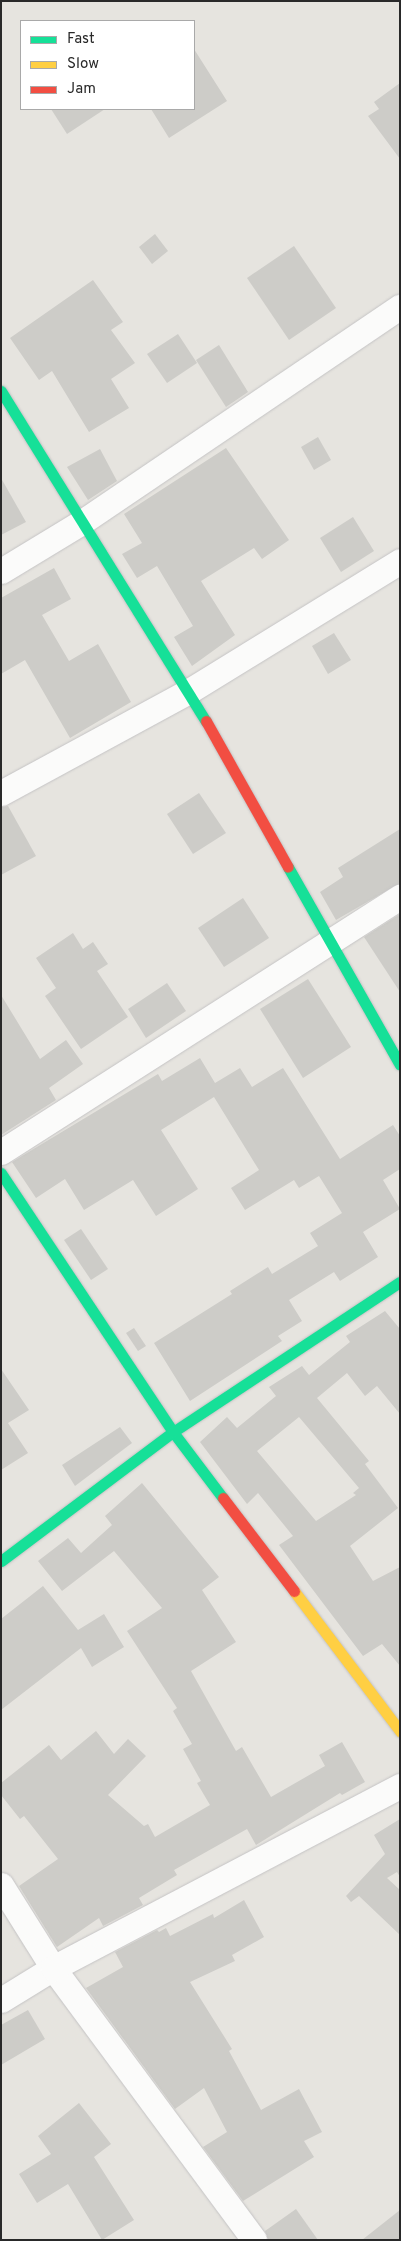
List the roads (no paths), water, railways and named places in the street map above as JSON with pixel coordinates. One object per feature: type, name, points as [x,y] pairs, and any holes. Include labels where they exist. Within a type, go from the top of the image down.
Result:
[{"type":"street","points":[[1,571],[82,522],[399,308]]},
{"type":"street","points":[[1,391],[189,691],[328,943],[400,1065]]},
{"type":"street","points":[[1,793],[189,691],[400,561]]},
{"type":"street","points":[[1,1152],[400,897]]},
{"type":"street","points":[[1,1172],[173,1432],[400,1731]]},
{"type":"street","points":[[1,1561],[173,1432],[400,1282]]},
{"type":"street","points":[[1,2000],[53,1968],[400,1786]]},
{"type":"street","points":[[1,1886],[53,1968],[254,2240]]}]
